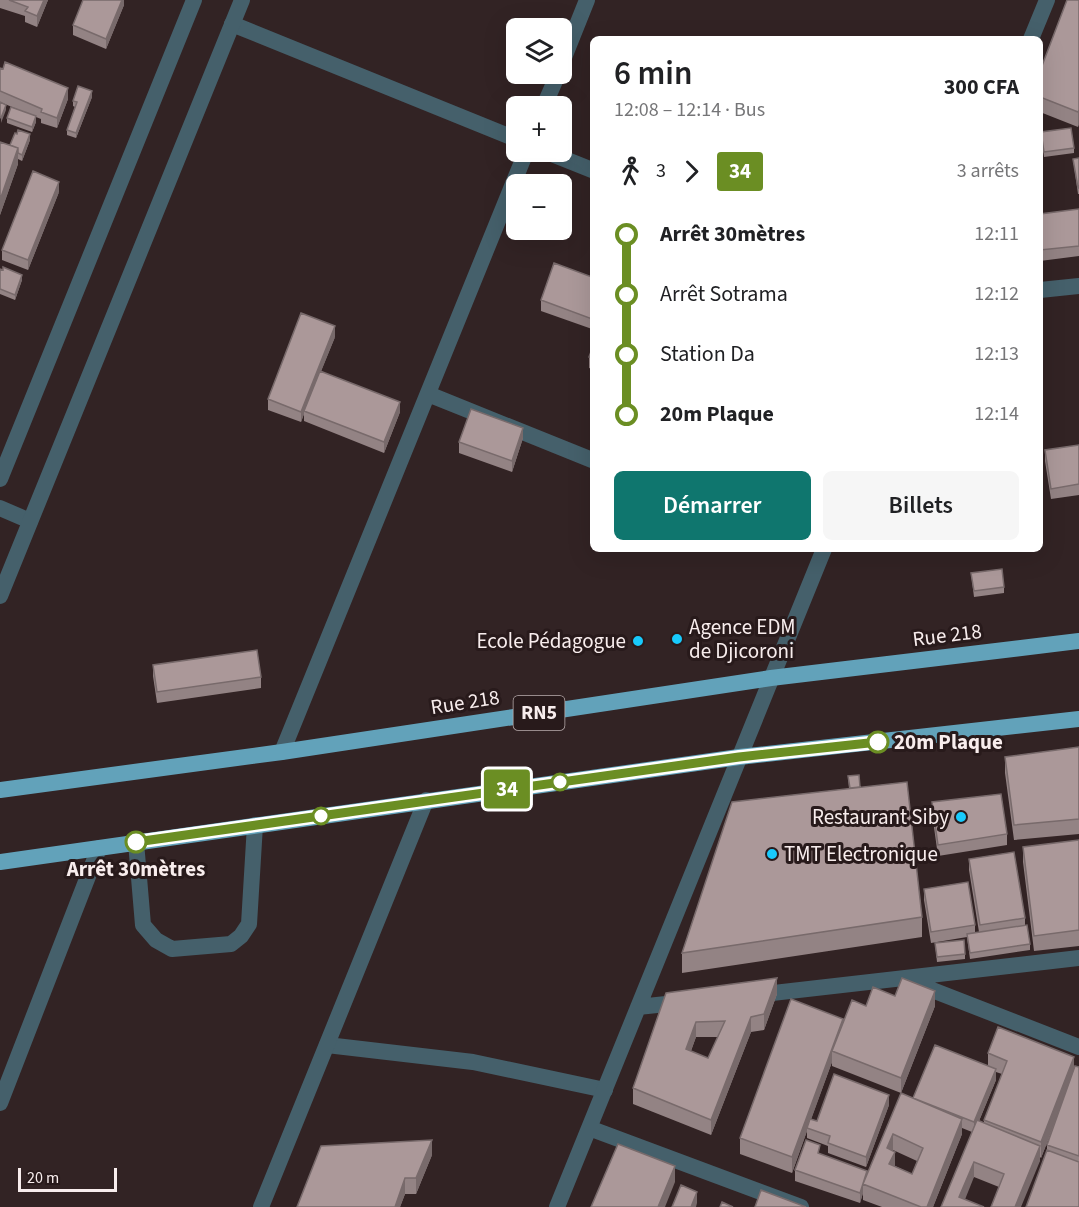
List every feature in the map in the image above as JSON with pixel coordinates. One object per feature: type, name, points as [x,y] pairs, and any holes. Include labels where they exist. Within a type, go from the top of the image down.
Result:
[{"type":"highway","name":"Rue 218","points":[[0,790],[282,752],[771,678],[1079,641]]},
{"type":"highway","points":[[0,862],[739,757],[1079,719]]},
{"type":"street","points":[[0,479],[194,0]]},
{"type":"street","points":[[0,596],[242,0]]},
{"type":"street","points":[[572,39],[588,0]]},
{"type":"street","points":[[1032,36],[1047,0]]},
{"type":"street","points":[[232,24],[506,135]]},
{"type":"street","points":[[282,752],[522,162]]},
{"type":"street","points":[[572,162],[590,169]]},
{"type":"street","points":[[1043,290],[1079,286]]},
{"type":"street","points":[[428,394],[590,459]]},
{"type":"street","points":[[0,508],[30,521]]},
{"type":"street","points":[[557,1207],[771,678],[819,552]]},
{"type":"street","points":[[261,1207],[426,800]]},
{"type":"street","points":[[136,842],[143,925],[156,940],[172,949],[231,944],[241,936],[249,924],[255,825]]},
{"type":"street","points":[[0,1103],[99,848]]},
{"type":"street","points":[[743,996],[1079,958]]},
{"type":"street","points":[[905,979],[1079,1047]]},
{"type":"street","points":[[638,1007],[696,1001]]},
{"type":"street","points":[[327,1044],[473,1062],[605,1090]]},
{"type":"street","points":[[589,1128],[801,1207]]},
{"type":"building","points":[[9,0],[44,0],[37,16],[25,11],[28,7]]},
{"type":"building","points":[[83,0],[122,0],[106,39],[73,25]]},
{"type":"building","points":[[1067,0],[1079,0],[1078,112],[1043,98],[1043,63]]},
{"type":"building","points":[[5,62],[68,88],[57,118],[0,91],[0,68],[3,69]]},
{"type":"building","points":[[78,86],[92,91],[76,133],[67,130],[77,102],[73,101]]},
{"type":"building","points":[[0,102],[6,105],[1,118],[0,117]]},
{"type":"building","points":[[11,107],[36,116],[32,127],[7,118]]},
{"type":"building","points":[[1071,128],[1074,148],[1044,152],[1043,132]]},
{"type":"building","points":[[18,130],[30,134],[22,155],[18,153],[18,148],[10,145]]},
{"type":"building","points":[[0,142],[18,148],[0,200]]},
{"type":"building","points":[[1079,158],[1079,188],[1078,188],[1073,159]]},
{"type":"building","points":[[33,171],[59,182],[28,260],[2,250]]},
{"type":"building","points":[[1079,209],[1079,246],[1043,250],[1043,214]]},
{"type":"building","points":[[554,263],[590,276],[590,318],[541,300]]},
{"type":"building","points":[[3,267],[22,275],[15,295],[0,289],[0,269],[3,270]]},
{"type":"building","points":[[301,313],[335,326],[301,412],[268,399]]},
{"type":"building","points":[[320,371],[400,402],[384,442],[304,411]]},
{"type":"building","points":[[471,409],[523,428],[512,461],[459,442]]},
{"type":"building","points":[[1079,445],[1079,484],[1051,489],[1045,450]]},
{"type":"building","points":[[1002,569],[1004,587],[974,591],[971,573]]},
{"type":"building","points":[[257,650],[261,677],[157,692],[153,665]]},
{"type":"building","points":[[1079,747],[1079,819],[1014,825],[1005,757]]},
{"type":"building","points":[[859,775],[860,787],[850,788],[848,776]]},
{"type":"building","points":[[907,782],[922,917],[682,953],[732,802]]},
{"type":"building","points":[[1001,794],[1007,834],[938,845],[932,802]]},
{"type":"building","points":[[1079,840],[1079,930],[1034,936],[1023,847]]},
{"type":"building","points":[[1014,852],[1025,918],[980,925],[969,859]]},
{"type":"building","points":[[968,882],[975,925],[931,932],[924,889]]},
{"type":"building","points":[[1027,925],[1030,944],[970,953],[967,934]]},
{"type":"building","points":[[964,940],[965,954],[937,957],[935,943]]},
{"type":"building","points":[[777,978],[764,1014],[751,1017],[711,1120],[633,1088],[666,993]],"holes":[[[725,1021],[708,1058],[686,1049],[696,1022]]]},
{"type":"building","points":[[902,978],[935,991],[901,1078],[832,1051],[852,1000],[866,1006],[873,987],[895,996]]},
{"type":"building","points":[[791,999],[843,1019],[792,1157],[740,1138]]},
{"type":"building","points":[[998,1027],[1074,1057],[1041,1142],[984,1120],[1007,1061],[988,1053]]},
{"type":"building","points":[[935,1045],[996,1069],[974,1122],[913,1098]]},
{"type":"building","points":[[1075,1066],[1079,1067],[1079,1156],[1047,1145]]},
{"type":"building","points":[[834,1074],[889,1095],[866,1157],[828,1143],[830,1136],[807,1128],[810,1119],[817,1121]]},
{"type":"building","points":[[901,1093],[962,1119],[927,1207],[921,1207],[863,1184]],"holes":[[[893,1134],[923,1148],[912,1174],[889,1164],[895,1152],[887,1148]]]},
{"type":"building","points":[[977,1120],[1040,1146],[1015,1207],[991,1207],[1004,1174],[974,1162],[959,1197],[984,1207],[941,1207]]},
{"type":"building","points":[[432,1140],[416,1178],[405,1178],[395,1207],[297,1207],[321,1146]]},
{"type":"building","points":[[806,1140],[820,1145],[818,1153],[867,1171],[860,1193],[795,1170]]},
{"type":"building","points":[[618,1144],[675,1166],[658,1207],[591,1207]]},
{"type":"building","points":[[1047,1150],[1079,1162],[1079,1207],[1026,1207]]},
{"type":"building","points":[[681,1185],[697,1192],[691,1207],[672,1207]]},
{"type":"building","points":[[761,1190],[806,1207],[755,1207]]},
{"type":"building","points":[[722,1202],[733,1207],[720,1207]]},
{"type":"bus line","name":"34","points":[[136,842],[739,757],[878,742]]},
{"type":"place","name":"Agence EDM de Djicoroni","points":[[677,639]]},
{"type":"place","name":"Ecole Pédagogue","points":[[638,641]]},
{"type":"place","name":"20m Plaque","points":[[878,742]]},
{"type":"place","name":"Restaurant Siby","points":[[961,817]]},
{"type":"place","name":"Arrêt 30mètres","points":[[136,842]]},
{"type":"place","name":"TMT Electronique","points":[[772,854]]}]
